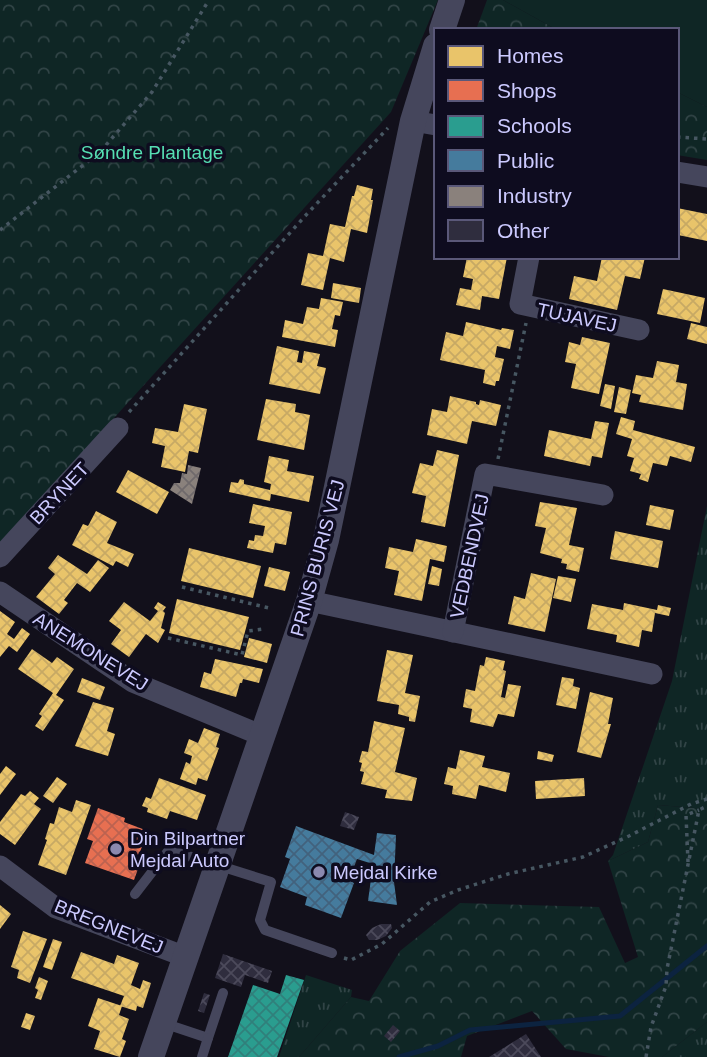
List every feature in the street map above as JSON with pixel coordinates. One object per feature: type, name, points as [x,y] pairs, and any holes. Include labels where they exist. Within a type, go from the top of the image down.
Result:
[{"type":"street","points":[[443,28],[452,0]]},
{"type":"street","name":"PRINS BURIS VEJ","points":[[151,1057],[309,601],[326,540],[425,123],[434,60]]},
{"type":"street","points":[[679,172],[707,177]]},
{"type":"street","name":"TUJAVEJ","points":[[529,259],[520,304],[639,330]]},
{"type":"street","name":"BRYNET","points":[[0,556],[118,428]]},
{"type":"street","name":"VEDBENDVEJ","points":[[453,632],[485,474],[603,495]]},
{"type":"street","name":"ANEMONEVEJ","points":[[0,592],[133,682],[263,736]]},
{"type":"street","name":"VEDBENDVEJ","points":[[309,601],[652,674]]},
{"type":"street","name":"BREGNEVEJ","points":[[0,866],[56,908],[186,957]]},
{"type":"lane","points":[[135,894],[169,850],[271,882],[260,920],[265,930],[332,953]]},
{"type":"lane","points":[[202,1057],[223,993]]},
{"type":"lane","points":[[163,1023],[208,1038]]},
{"type":"path","points":[[0,230],[100,152],[152,92],[209,0]]},
{"type":"path","points":[[118,428],[297,225],[398,118],[425,123]]},
{"type":"path","points":[[679,137],[707,139]]},
{"type":"path","points":[[495,475],[530,307]]},
{"type":"path","points":[[182,587],[269,608]]},
{"type":"path","points":[[168,638],[242,655],[248,631],[264,629]]},
{"type":"path","points":[[332,953],[351,960],[382,944],[430,902],[508,874],[583,856],[691,804],[707,799]]},
{"type":"path","points":[[688,867],[686,815],[707,806]]},
{"type":"path","points":[[646,1057],[651,1027],[666,986],[667,969],[699,810]]},
{"type":"green space","name":"Søndre Plantage","points":[[0,0],[438,0],[391,112],[0,544]]},
{"type":"green space","points":[[487,0],[503,0],[553,28],[477,28]]},
{"type":"green space","points":[[503,0],[707,0],[707,107],[679,93],[679,28],[553,28]]},
{"type":"green space","points":[[679,93],[707,107],[707,160],[679,155]]},
{"type":"green space","points":[[707,506],[707,809],[658,805],[648,842],[608,861],[613,855],[672,681]]},
{"type":"green space","points":[[658,805],[707,809],[707,1022],[662,1057],[609,1057],[566,1049],[532,1011],[467,1036],[461,1057],[299,1057],[351,997],[369,1001],[400,951],[460,903],[599,907],[625,963],[638,957],[608,861],[648,842]]},
{"type":"green space","points":[[306,975],[352,990],[351,997],[299,1057],[279,1057]]},
{"type":"green space","points":[[707,1022],[707,1057],[662,1057]]},
{"type":"building: Homes","points":[[357,185],[373,189],[367,233],[351,229],[344,262],[330,258],[323,290],[301,285],[308,253],[323,256],[330,224],[345,227]]},
{"type":"building: Homes","points":[[679,208],[707,214],[707,241],[679,235]]},
{"type":"building: Homes","points":[[467,259],[507,259],[499,299],[482,296],[480,310],[456,305],[460,288],[471,290],[473,279],[463,277]]},
{"type":"building: Homes","points":[[602,259],[645,259],[640,279],[625,276],[617,310],[569,299],[574,276],[597,281]]},
{"type":"building: Homes","points":[[333,283],[361,288],[359,303],[331,298]]},
{"type":"building: Homes","points":[[663,289],[705,298],[700,323],[657,314]]},
{"type":"building: Homes","points":[[321,298],[343,302],[340,316],[335,315],[332,329],[338,330],[335,347],[282,337],[285,320],[303,324],[307,307],[319,309]]},
{"type":"building: Homes","points":[[466,322],[501,330],[514,330],[510,349],[497,346],[495,357],[504,359],[499,381],[496,381],[495,386],[483,383],[485,370],[440,360],[446,332],[463,336]]},
{"type":"building: Homes","points":[[691,323],[707,327],[707,344],[687,339]]},
{"type":"building: Homes","points":[[582,337],[610,343],[599,394],[571,388],[576,364],[565,362],[569,342],[580,345]]},
{"type":"building: Homes","points":[[277,346],[299,351],[297,362],[302,363],[304,351],[320,354],[317,366],[326,368],[320,394],[269,384]]},
{"type":"building: Homes","points":[[657,361],[679,365],[676,382],[687,384],[683,410],[639,402],[641,395],[632,393],[636,375],[653,378]]},
{"type":"building: Homes","points":[[605,384],[615,386],[611,409],[600,406]]},
{"type":"building: Homes","points":[[619,387],[631,390],[626,414],[614,412]]},
{"type":"building: Homes","points":[[450,396],[479,405],[480,400],[501,405],[496,426],[472,421],[467,444],[427,435],[432,409],[447,412]]},
{"type":"building: Homes","points":[[266,399],[296,404],[295,412],[310,415],[304,450],[257,440]]},
{"type":"building: Homes","points":[[184,404],[207,409],[198,453],[189,451],[185,472],[161,467],[165,446],[152,443],[155,428],[178,432]]},
{"type":"building: Homes","points":[[621,417],[635,421],[633,430],[695,447],[691,462],[670,456],[667,466],[653,463],[648,482],[639,479],[641,474],[630,471],[634,458],[627,456],[632,439],[616,434]]},
{"type":"building: Homes","points":[[595,421],[609,423],[602,458],[592,456],[590,466],[544,456],[549,430],[591,439]]},
{"type":"building: Homes","points":[[437,450],[459,455],[445,527],[421,522],[426,496],[412,493],[420,463],[433,466]]},
{"type":"building: Homes","points":[[269,456],[289,460],[287,471],[314,476],[309,502],[271,494],[270,501],[229,492],[231,482],[238,483],[240,479],[244,480],[244,484],[270,490],[271,484],[264,482]]},
{"type":"building: Homes","points":[[128,470],[169,492],[157,514],[116,492]]},
{"type":"building: Homes","points":[[540,502],[577,508],[569,545],[584,548],[579,572],[566,569],[567,564],[561,563],[562,559],[540,553],[546,528],[535,526]]},
{"type":"building: Homes","points":[[253,504],[292,512],[286,545],[275,543],[273,553],[247,548],[249,540],[254,541],[255,535],[263,536],[265,526],[249,523]]},
{"type":"building: Homes","points":[[650,505],[674,510],[670,530],[646,525]]},
{"type":"building: Homes","points":[[96,511],[117,522],[107,543],[134,554],[128,567],[116,561],[113,566],[72,545],[83,524],[88,526]]},
{"type":"building: Homes","points":[[615,531],[663,541],[658,568],[610,559]]},
{"type":"building: Homes","points":[[416,539],[447,546],[444,562],[430,559],[422,601],[394,595],[399,571],[385,568],[389,547],[413,552]]},
{"type":"building: Homes","points":[[189,548],[261,566],[253,598],[181,581]]},
{"type":"building: Homes","points":[[58,555],[87,574],[98,560],[109,568],[90,592],[77,583],[64,600],[68,603],[59,614],[36,597],[55,574],[48,568]]},
{"type":"building: Homes","points":[[432,566],[442,569],[439,586],[428,584]]},
{"type":"building: Homes","points":[[269,567],[290,572],[285,591],[264,586]]},
{"type":"building: Homes","points":[[531,573],[556,579],[545,632],[508,624],[514,596],[525,599]]},
{"type":"building: Homes","points":[[558,576],[576,579],[571,602],[553,598]]},
{"type":"building: Homes","points":[[177,599],[249,617],[240,650],[169,633]]},
{"type":"building: Homes","points":[[124,602],[150,621],[158,611],[154,608],[158,602],[166,607],[161,628],[165,630],[158,643],[146,634],[129,657],[111,644],[121,630],[109,621]]},
{"type":"building: Homes","points":[[624,603],[657,610],[658,605],[671,608],[669,616],[655,613],[652,632],[642,630],[639,647],[616,642],[617,635],[587,629],[592,604],[623,610]]},
{"type":"building: Homes","points":[[0,611],[15,622],[7,634],[14,639],[22,628],[30,634],[17,652],[9,646],[0,657]]},
{"type":"building: Homes","points":[[249,638],[272,644],[267,663],[244,657]]},
{"type":"building: Homes","points":[[32,649],[52,663],[57,657],[74,669],[56,695],[64,700],[43,731],[35,726],[42,716],[39,714],[53,693],[18,669]]},
{"type":"building: Homes","points":[[387,650],[413,655],[405,693],[420,696],[415,722],[398,714],[399,705],[377,701]]},
{"type":"building: Homes","points":[[486,657],[505,661],[501,697],[505,698],[508,684],[521,686],[514,717],[498,714],[493,727],[470,722],[472,709],[463,707],[466,689],[475,691],[480,665],[484,666]]},
{"type":"building: Homes","points":[[215,659],[263,669],[259,683],[243,679],[236,697],[200,687],[204,672],[211,674]]},
{"type":"building: Homes","points":[[562,677],[574,679],[573,686],[580,688],[576,709],[556,705]]},
{"type":"building: Homes","points":[[82,678],[105,687],[100,700],[77,692]]},
{"type":"building: Homes","points":[[590,692],[613,698],[608,724],[611,724],[601,758],[577,752]]},
{"type":"building: Homes","points":[[93,702],[114,708],[107,731],[115,734],[108,756],[75,746]]},
{"type":"building: Homes","points":[[374,721],[405,728],[395,772],[417,778],[412,801],[385,798],[387,790],[361,784],[364,772],[360,771],[362,763],[359,762],[362,751],[368,752]]},
{"type":"building: Homes","points":[[204,728],[220,734],[216,747],[219,748],[207,781],[198,778],[196,785],[180,779],[186,762],[190,764],[192,756],[184,753],[189,739],[198,743]]},
{"type":"building: Homes","points":[[460,750],[485,756],[482,767],[510,773],[506,792],[479,785],[476,799],[452,794],[453,786],[444,784],[448,767],[456,769]]},
{"type":"building: Homes","points":[[538,751],[554,755],[552,762],[537,759]]},
{"type":"building: Homes","points":[[6,766],[16,774],[0,795],[0,774]]},
{"type":"building: Homes","points":[[57,777],[67,784],[53,803],[43,796]]},
{"type":"building: Homes","points":[[159,778],[206,795],[197,820],[170,811],[167,819],[147,812],[148,808],[142,806],[146,797],[151,799]]},
{"type":"building: Homes","points":[[584,778],[585,796],[536,799],[535,781]]},
{"type":"building: Homes","points":[[30,791],[39,798],[34,804],[41,809],[15,845],[0,834],[0,822],[21,794],[25,796]]},
{"type":"building: Homes","points":[[76,800],[91,805],[66,875],[38,865],[50,823],[54,824],[59,807],[72,812]]},
{"type":"building: Homes","points":[[0,905],[11,914],[0,929]]},
{"type":"building: Homes","points":[[23,931],[47,939],[30,983],[17,978],[19,970],[11,967]]},
{"type":"building: Homes","points":[[53,939],[62,942],[52,970],[43,967]]},
{"type":"building: Homes","points":[[81,952],[114,964],[117,955],[139,963],[131,985],[140,989],[143,980],[151,983],[143,1008],[137,1006],[136,1011],[120,1006],[124,996],[71,978]]},
{"type":"building: Homes","points":[[39,977],[48,981],[41,1000],[35,998]]},
{"type":"building: Homes","points":[[98,998],[122,1006],[119,1015],[129,1019],[122,1039],[126,1041],[120,1057],[94,1049],[100,1031],[88,1026]]},
{"type":"building: Homes","points":[[26,1013],[35,1016],[30,1030],[21,1027]]},
{"type":"building: Shops","name":"Din Bilpartner Mejdal Auto","points":[[98,808],[125,818],[124,822],[148,831],[138,857],[142,858],[134,880],[85,863],[93,841],[87,839]]},
{"type":"building: Schools","points":[[286,975],[304,980],[277,1057],[228,1057],[253,985],[280,994]]},
{"type":"building: Public","name":"Mejdal Kirke","points":[[296,826],[374,855],[377,833],[396,835],[394,882],[397,905],[368,901],[373,864],[357,859],[349,880],[354,883],[341,918],[305,905],[307,897],[280,887],[290,859],[285,857]]},
{"type":"building: Industry","points":[[188,465],[201,468],[192,504],[170,490],[174,483],[180,483],[182,473],[187,474]]},
{"type":"building: Other","points":[[345,812],[359,817],[354,830],[340,826]]},
{"type":"building: Other","points":[[381,924],[391,924],[392,928],[386,936],[369,940],[366,935]]},
{"type":"building: Other","points":[[223,954],[272,971],[268,983],[245,975],[241,987],[215,978]]},
{"type":"building: Other","points":[[204,993],[210,995],[204,1013],[198,1011]]},
{"type":"building: Other","points":[[393,1025],[400,1031],[391,1042],[384,1036]]},
{"type":"building: Other","points":[[526,1034],[541,1057],[489,1057]]},
{"type":"waterway","points":[[399,1057],[438,1046],[470,1030],[620,1016],[707,946]]},
{"type":"place","name":"Din Bilpartner Mejdal Auto","points":[[116,849]]},
{"type":"place","name":"Mejdal Kirke","points":[[319,872]]}]
